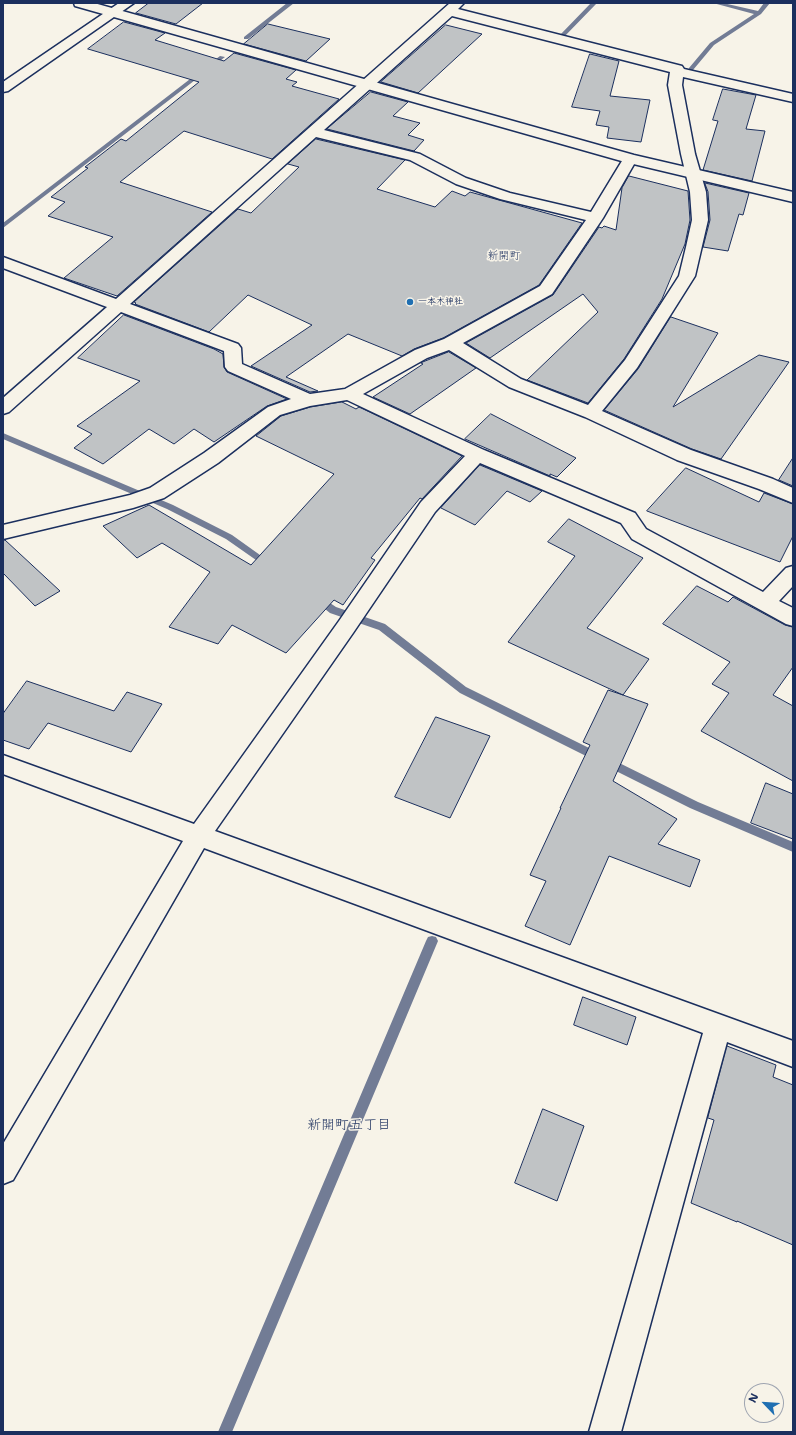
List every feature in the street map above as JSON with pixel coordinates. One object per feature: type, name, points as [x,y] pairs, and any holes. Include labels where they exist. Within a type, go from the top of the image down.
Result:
[{"type":"street","points":[[80,3],[630,159],[793,197]]},
{"type":"street","points":[[3,88],[128,3]]},
{"type":"street","points":[[3,408],[454,7],[677,68],[675,85],[688,154],[698,192],[700,220],[687,276],[631,364],[591,412]]},
{"type":"street","points":[[676,71],[793,98]]},
{"type":"street","points":[[314,132],[414,157],[461,181],[504,196],[595,218]]},
{"type":"street","points":[[3,532],[133,501],[157,493],[211,458],[274,411],[308,400],[349,394],[421,354],[450,342],[546,290],[595,218],[630,159]]},
{"type":"street","points":[[3,262],[232,348],[234,368],[308,400]]},
{"type":"street","points":[[450,342],[515,383],[591,412],[684,455],[766,484],[793,496]]},
{"type":"street","points":[[349,394],[477,454],[628,518],[639,534],[793,618]]},
{"type":"street","points":[[3,1170],[198,837],[351,621],[428,507],[477,454]]},
{"type":"street","points":[[765,603],[793,573]]},
{"type":"street","points":[[3,764],[198,837],[793,1054]]},
{"type":"street","points":[[605,1432],[718,1027]]},
{"type":"building","points":[[149,3],[203,3],[176,24],[136,13]]},
{"type":"building","points":[[124,22],[165,33],[155,40],[224,61],[234,53],[296,70],[286,79],[297,82],[292,86],[339,99],[272,159],[184,131],[120,182],[212,212],[117,296],[64,278],[113,237],[48,216],[65,202],[51,197],[88,168],[85,167],[121,139],[126,141],[199,82],[88,49]]},
{"type":"building","points":[[268,24],[330,39],[306,61],[244,44]]},
{"type":"building","points":[[446,25],[482,34],[418,93],[381,82]]},
{"type":"building","points":[[590,54],[619,61],[610,96],[650,100],[641,142],[607,138],[609,127],[596,125],[600,111],[572,107]]},
{"type":"building","points":[[723,89],[756,95],[746,129],[765,131],[752,181],[703,170],[718,121],[713,120]]},
{"type":"building","points":[[371,92],[408,102],[393,116],[420,123],[408,135],[424,140],[414,151],[327,129]]},
{"type":"building","points":[[316,139],[405,160],[377,189],[435,207],[452,191],[465,196],[470,192],[582,223],[539,285],[443,338],[414,349],[402,356],[348,334],[286,377],[318,391],[310,392],[251,366],[312,325],[248,295],[209,332],[135,304],[136,303],[134,302],[238,209],[251,213],[299,167],[288,164]]},
{"type":"building","points":[[629,176],[688,191],[690,220],[685,244],[662,299],[624,359],[588,403],[527,380],[598,312],[583,294],[490,358],[466,343],[553,295],[599,227],[602,228],[604,226],[616,230],[622,188]]},
{"type":"building","points":[[705,183],[749,193],[743,215],[739,214],[728,251],[703,247],[710,220],[708,192]]},
{"type":"building","points":[[124,315],[214,349],[223,354],[224,367],[227,372],[287,399],[267,406],[214,442],[194,429],[174,444],[149,429],[103,464],[74,448],[92,434],[77,426],[140,381],[78,358]]},
{"type":"building","points":[[671,317],[718,333],[673,407],[759,355],[789,362],[721,459],[692,449],[604,410],[638,369]]},
{"type":"building","points":[[449,352],[476,368],[410,414],[373,397],[423,364],[421,363]]},
{"type":"building","points":[[342,402],[356,409],[359,407],[462,456],[422,499],[420,498],[371,558],[375,560],[343,605],[334,600],[286,653],[232,625],[218,644],[169,627],[210,572],[162,543],[137,558],[103,526],[149,505],[251,565],[334,474],[256,436],[281,416],[310,407]]},
{"type":"building","points":[[491,414],[576,458],[557,477],[550,474],[550,476],[465,439]]},
{"type":"building","points":[[793,458],[793,486],[779,480]]},
{"type":"building","points":[[480,465],[542,491],[530,502],[507,491],[475,525],[441,508]]},
{"type":"building","points":[[686,468],[759,502],[764,493],[793,504],[793,536],[780,562],[647,511]]},
{"type":"building","points":[[569,519],[643,558],[587,628],[649,659],[623,695],[508,642],[575,556],[548,542]]},
{"type":"building","points":[[3,540],[5,540],[60,591],[35,606],[3,573]]},
{"type":"building","points":[[697,586],[728,602],[733,597],[785,625],[793,627],[793,667],[773,695],[793,706],[793,781],[701,731],[729,693],[712,684],[730,662],[663,624]]},
{"type":"building","points":[[27,681],[114,711],[127,692],[162,704],[131,752],[48,723],[29,749],[3,740],[3,714]]},
{"type":"building","points":[[608,690],[648,704],[613,781],[677,819],[658,844],[700,860],[690,887],[609,856],[570,945],[525,926],[546,881],[530,875],[590,745],[583,742]]},
{"type":"building","points":[[436,717],[490,736],[450,818],[395,797]]},
{"type":"building","points":[[766,783],[793,794],[793,839],[751,823]]},
{"type":"building","points":[[583,997],[636,1017],[627,1045],[574,1025]]},
{"type":"building","points":[[727,1046],[776,1065],[773,1077],[793,1085],[793,1245],[691,1203],[714,1120],[708,1118]]},
{"type":"building","points":[[543,1109],[584,1126],[557,1201],[515,1183]]},
{"type":"waterway","points":[[246,38],[291,3]]},
{"type":"waterway","points":[[561,37],[594,3]]},
{"type":"waterway","points":[[716,3],[759,13]]},
{"type":"waterway","points":[[759,13],[767,3]]},
{"type":"waterway","points":[[691,69],[712,44],[759,13]]},
{"type":"waterway","points":[[3,226],[222,57]]},
{"type":"waterway","points":[[3,436],[170,507],[229,537],[269,565]]},
{"type":"waterway","points":[[318,599],[333,610],[382,627],[463,690],[694,805],[793,847]]},
{"type":"waterway","points":[[225,1432],[432,941]]},
{"type":"place","name":"一本木神社","points":[[410,302]]},
{"type":"district","name":"新開町","points":[[504,256]]},
{"type":"district","name":"新開町五丁目","points":[[349,1125]]}]
